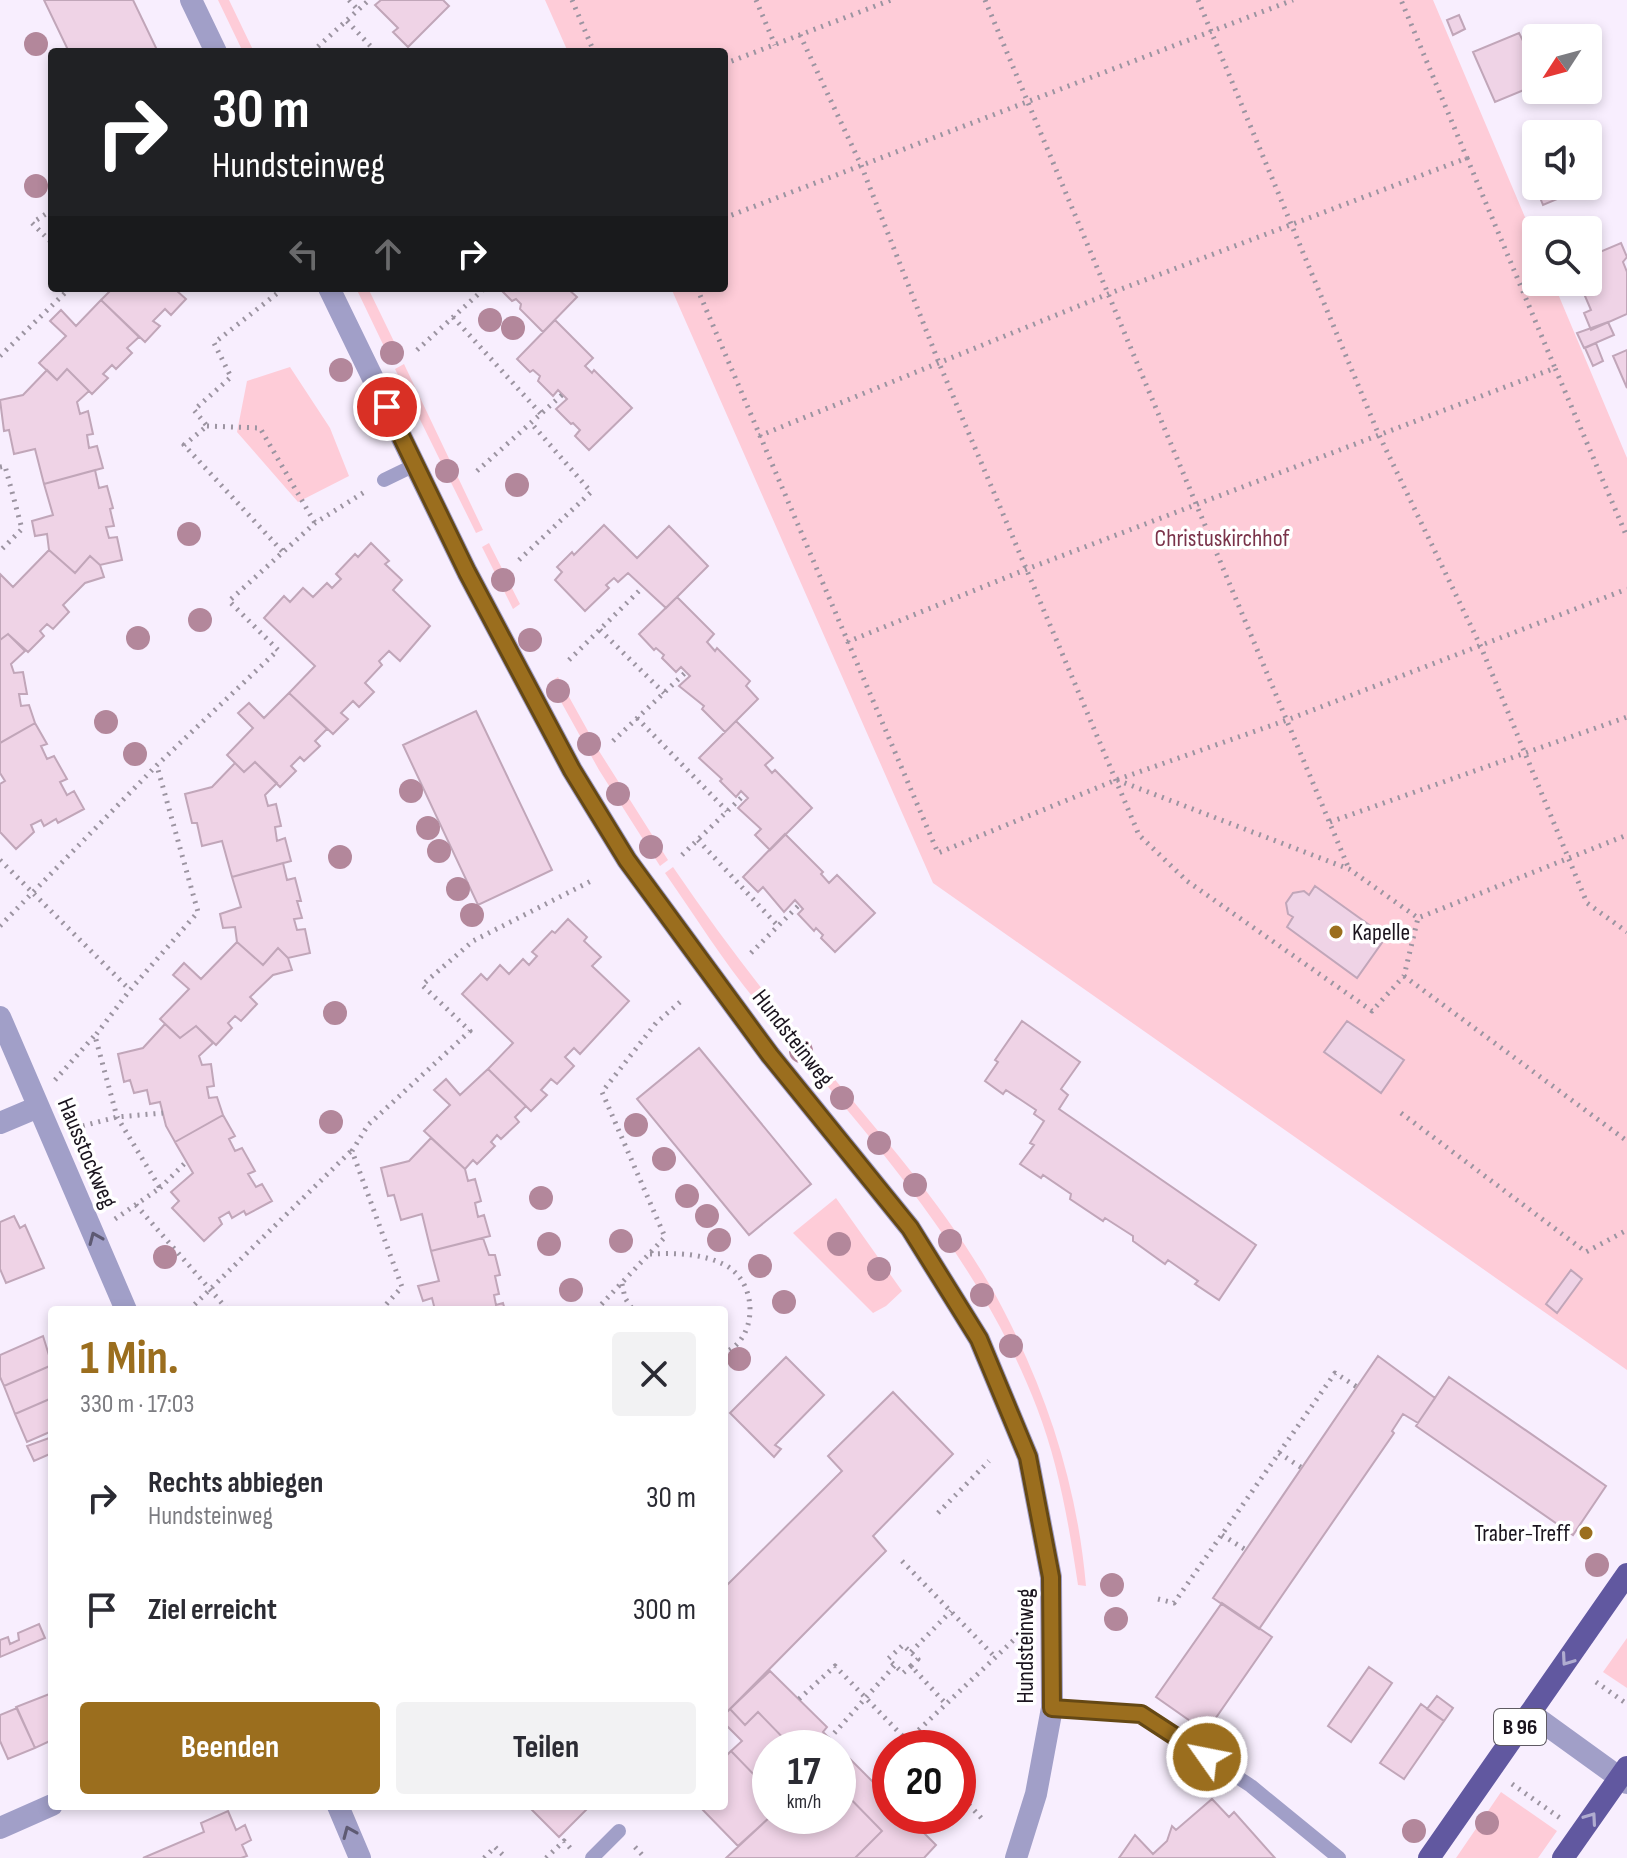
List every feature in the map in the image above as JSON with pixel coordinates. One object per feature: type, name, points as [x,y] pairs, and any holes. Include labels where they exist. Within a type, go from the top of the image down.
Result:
[{"type":"main road","name":"B 96","points":[[1429,1858],[1627,1574]]},
{"type":"main road","points":[[1563,1858],[1624,1776]]},
{"type":"street","points":[[191,0],[214,48]]},
{"type":"street","name":"Hundsteinweg","points":[[331,292],[467,572],[572,770],[627,860],[770,1055],[910,1228],[979,1339],[1028,1457],[1051,1577],[1052,1708],[1036,1794],[1016,1858]]},
{"type":"street","name":"Hausstockweg","points":[[0,1017],[124,1306]]},
{"type":"street","points":[[0,1123],[38,1107]]},
{"type":"street","points":[[1530,1713],[1624,1776]]},
{"type":"street","points":[[0,1828],[48,1807]]},
{"type":"street","points":[[340,1810],[360,1858]]},
{"type":"lane","points":[[384,480],[415,465]]},
{"type":"lane","points":[[1052,1708],[1141,1714],[1251,1786],[1339,1858]]},
{"type":"lane","points":[[592,1858],[619,1831]]},
{"type":"path","points":[[349,0],[358,10]]},
{"type":"path","points":[[316,48],[369,0]]},
{"type":"path","points":[[572,0],[592,48]]},
{"type":"path","points":[[756,0],[775,45]]},
{"type":"path","points":[[728,63],[891,0]]},
{"type":"path","points":[[985,0],[1349,869]]},
{"type":"path","points":[[1198,0],[1378,433],[1481,647],[1587,903],[1627,932]]},
{"type":"path","points":[[728,216],[1293,0]]},
{"type":"path","points":[[1401,0],[1627,537]]},
{"type":"path","points":[[347,20],[372,48]]},
{"type":"path","points":[[800,35],[861,165],[939,363],[1139,835],[1187,881],[1372,1011],[1404,976],[1418,918]]},
{"type":"path","points":[[759,436],[1108,294],[1467,158]]},
{"type":"path","points":[[48,213],[32,223],[48,239]]},
{"type":"path","points":[[0,356],[66,292]]},
{"type":"path","points":[[207,426],[194,410],[231,377],[214,343],[279,292]]},
{"type":"path","points":[[417,350],[479,292]]},
{"type":"path","points":[[699,292],[938,853],[1116,780],[1287,720],[1627,589]]},
{"type":"path","points":[[453,317],[541,414]]},
{"type":"path","points":[[847,642],[1378,433],[1555,368]]},
{"type":"path","points":[[477,471],[563,394]]},
{"type":"path","points":[[519,560],[591,492],[531,423]]},
{"type":"path","points":[[282,551],[184,445],[207,426],[260,428],[315,523]]},
{"type":"path","points":[[0,467],[5,466],[22,529],[0,551]]},
{"type":"path","points":[[0,926],[157,765],[278,650],[229,601],[315,523],[384,480]]},
{"type":"path","points":[[569,660],[642,588]]},
{"type":"path","points":[[600,630],[664,693]]},
{"type":"path","points":[[613,741],[686,672]]},
{"type":"path","points":[[1330,823],[1627,717]]},
{"type":"path","points":[[637,718],[727,811]]},
{"type":"path","points":[[54,1081],[198,912],[157,765]]},
{"type":"path","points":[[1116,780],[1349,869],[1418,918]]},
{"type":"path","points":[[682,855],[744,795]]},
{"type":"path","points":[[1418,918],[1627,835]]},
{"type":"path","points":[[698,840],[778,926]]},
{"type":"path","points":[[0,860],[130,990]]},
{"type":"path","points":[[193,1306],[352,1151],[368,1125],[470,1031],[422,985],[473,941],[595,879]]},
{"type":"path","points":[[751,953],[799,905]]},
{"type":"path","points":[[1404,976],[1627,1141]]},
{"type":"path","points":[[600,1306],[665,1237],[602,1092],[656,1023],[680,1002]]},
{"type":"path","points":[[96,1034],[117,1117],[160,1188]]},
{"type":"path","points":[[74,1128],[117,1117],[163,1113]]},
{"type":"path","points":[[1401,1113],[1586,1252],[1627,1230]]},
{"type":"path","points":[[352,1151],[402,1287],[385,1306]]},
{"type":"path","points":[[114,1220],[160,1188],[186,1162]]},
{"type":"path","points":[[136,1205],[225,1306]]},
{"type":"path","points":[[650,1254],[704,1257],[728,1266],[749,1296],[748,1327],[744,1337],[728,1352]]},
{"type":"path","points":[[622,1283],[630,1306]]},
{"type":"path","points":[[1158,1599],[1174,1603],[1335,1373],[1357,1387]]},
{"type":"path","points":[[1279,1453],[1302,1468]]},
{"type":"path","points":[[938,1513],[989,1461]]},
{"type":"path","points":[[1222,1535],[1246,1550]]},
{"type":"path","points":[[902,1561],[995,1657]]},
{"type":"path","points":[[911,1652],[951,1611]]},
{"type":"path","points":[[919,1730],[1019,1635]]},
{"type":"path","points":[[903,1645],[911,1652],[918,1659],[903,1673],[888,1659],[903,1645]]},
{"type":"path","points":[[837,1730],[895,1665]]},
{"type":"path","points":[[799,1699],[835,1666],[896,1730]]},
{"type":"path","points":[[911,1666],[946,1704]]},
{"type":"path","points":[[1596,1682],[1627,1704]]},
{"type":"path","points":[[1509,1782],[1564,1821]]},
{"type":"path","points":[[976,1812],[985,1822]]},
{"type":"path","points":[[546,1858],[564,1841],[579,1858]]},
{"type":"path","points":[[484,1858],[495,1847],[506,1858]]},
{"type":"green space","points":[[218,0],[229,0],[252,48],[241,48]]},
{"type":"green space","name":"Christuskirchhof","points":[[545,0],[1433,0],[1525,216],[1522,216],[1522,296],[1559,296],[1627,458],[1627,1370],[933,883],[673,292],[728,292],[728,48],[566,48]]},
{"type":"green space","points":[[358,292],[370,292],[401,356],[391,361]]},
{"type":"green space","points":[[404,364],[483,530],[476,533],[395,369]]},
{"type":"green space","points":[[290,367],[330,428],[349,476],[298,502],[237,432],[247,381]]},
{"type":"green space","points":[[489,543],[520,604],[513,609],[482,547]]},
{"type":"green space","points":[[558,677],[599,751],[668,860],[660,866],[599,770],[550,682]]},
{"type":"green space","points":[[673,867],[767,995],[927,1192],[993,1290],[1026,1356],[1051,1420],[1077,1518],[1086,1586],[1078,1585],[1062,1496],[1045,1430],[1012,1351],[983,1296],[914,1194],[732,970],[665,873]]},
{"type":"green space","points":[[836,1198],[902,1291],[873,1313],[793,1233]]},
{"type":"green space","points":[[1627,1638],[1627,1688],[1603,1672]]},
{"type":"green space","points":[[1501,1792],[1557,1831],[1538,1858],[1456,1858]]},
{"type":"building","points":[[44,0],[133,0],[156,48],[67,48]]},
{"type":"building","points":[[381,0],[443,0],[449,6],[408,47],[393,32],[398,28],[375,5]]},
{"type":"building","points":[[1459,15],[1465,29],[1453,35],[1447,20]]},
{"type":"building","points":[[1519,33],[1522,39],[1522,91],[1495,102],[1473,52]]},
{"type":"building","points":[[1621,243],[1627,257],[1623,262],[1627,272],[1627,314],[1591,330],[1584,313],[1591,310],[1585,296],[1602,296],[1602,251]]},
{"type":"building","points":[[109,292],[178,292],[186,299],[171,315],[165,309],[153,321],[160,326],[145,342],[101,300]]},
{"type":"building","points":[[503,292],[571,292],[577,297],[543,332],[520,309],[521,304],[516,299],[512,301]]},
{"type":"building","points":[[101,300],[139,337],[127,348],[132,353],[116,369],[112,365],[103,374],[108,378],[92,394],[67,369],[57,380],[39,363],[66,336],[50,321],[61,310],[76,326]]},
{"type":"building","points":[[555,320],[593,358],[585,366],[592,373],[594,370],[632,408],[589,450],[575,436],[580,430],[556,409],[567,399],[558,390],[553,396],[538,381],[540,376],[533,370],[530,372],[517,359]]},
{"type":"building","points":[[1608,322],[1614,335],[1584,348],[1577,333]]},
{"type":"building","points":[[1596,343],[1603,361],[1593,366],[1585,348]]},
{"type":"building","points":[[1627,350],[1627,388],[1613,356]]},
{"type":"building","points":[[67,369],[89,391],[77,402],[80,414],[88,411],[93,434],[87,435],[89,448],[97,446],[103,468],[44,484],[35,449],[14,454],[9,430],[4,431],[0,400],[23,395],[47,370],[57,380]]},
{"type":"building","points":[[95,470],[99,488],[107,486],[114,526],[106,527],[109,538],[117,537],[122,560],[100,565],[90,556],[75,573],[49,550],[47,534],[35,536],[32,521],[53,515],[44,484]]},
{"type":"building","points":[[604,525],[637,558],[669,526],[708,566],[666,608],[628,573],[618,582],[614,578],[606,585],[609,588],[585,611],[555,580],[562,572],[557,567]]},
{"type":"building","points":[[371,543],[389,561],[385,564],[402,580],[393,590],[430,626],[400,661],[389,651],[379,661],[382,665],[365,683],[374,692],[359,707],[353,701],[341,713],[348,719],[333,734],[289,693],[315,666],[264,618],[284,596],[290,602],[303,588],[313,597],[327,583],[332,588],[341,579],[336,574]]},
{"type":"building","points":[[49,550],[75,573],[90,556],[100,565],[104,577],[85,583],[63,605],[69,612],[53,629],[47,624],[40,631],[44,636],[28,652],[8,634],[0,640],[0,574],[13,587]]},
{"type":"building","points":[[677,597],[714,634],[707,642],[750,681],[746,686],[758,699],[725,732],[702,709],[704,706],[679,686],[690,676],[681,667],[676,672],[662,658],[664,655],[656,648],[654,650],[639,634]]},
{"type":"building","points":[[8,634],[25,651],[11,664],[14,673],[23,672],[27,694],[19,694],[21,706],[29,705],[35,723],[0,743],[0,640]]},
{"type":"building","points":[[289,693],[327,729],[315,741],[320,746],[304,761],[300,757],[291,766],[296,771],[280,787],[255,762],[244,772],[227,755],[253,728],[238,713],[249,703],[264,718]]},
{"type":"building","points":[[476,711],[552,870],[478,905],[403,745]]},
{"type":"building","points":[[736,721],[773,758],[765,765],[772,773],[775,770],[812,808],[770,850],[755,835],[761,829],[738,808],[748,798],[741,791],[736,797],[699,758]]},
{"type":"building","points":[[35,723],[47,744],[41,746],[47,759],[54,756],[67,779],[60,782],[67,795],[74,791],[84,809],[58,823],[56,819],[44,826],[41,820],[31,825],[34,832],[16,849],[0,832],[0,784],[5,781],[0,773],[0,743]]},
{"type":"building","points":[[255,762],[277,783],[265,795],[268,806],[276,804],[281,826],[275,827],[277,841],[285,838],[291,861],[232,877],[222,841],[202,846],[185,794],[212,787],[235,763],[244,772]]},
{"type":"building","points":[[785,834],[823,872],[821,874],[829,883],[837,875],[875,913],[835,952],[821,938],[823,935],[816,928],[814,931],[798,914],[803,909],[795,900],[784,912],[763,887],[758,892],[743,877]]},
{"type":"building","points":[[283,863],[287,880],[295,878],[302,918],[294,919],[297,930],[305,929],[310,953],[288,958],[278,948],[263,965],[237,942],[235,927],[223,928],[220,914],[241,907],[232,877]]},
{"type":"building","name":"Kapelle","points":[[1315,886],[1386,937],[1357,978],[1287,927],[1293,917],[1288,914],[1286,903],[1293,893],[1304,891],[1309,895]]},
{"type":"building","points":[[568,919],[587,937],[584,941],[601,957],[592,966],[629,1001],[580,1054],[574,1048],[565,1057],[574,1066],[557,1084],[551,1079],[541,1090],[547,1095],[531,1111],[488,1069],[513,1043],[462,994],[481,974],[487,980],[500,965],[509,974],[523,959],[529,965],[537,956],[532,952]]},
{"type":"building","points":[[237,942],[263,965],[278,948],[288,958],[292,970],[273,975],[250,997],[257,1004],[241,1021],[235,1016],[228,1023],[232,1028],[216,1045],[196,1026],[180,1038],[160,1019],[189,989],[173,975],[184,963],[201,979]]},
{"type":"building","points":[[1022,1021],[1080,1062],[1061,1089],[1068,1095],[1059,1109],[1256,1245],[1219,1300],[1168,1260],[1165,1264],[1133,1241],[1133,1236],[1105,1218],[1103,1221],[1070,1199],[1071,1194],[1020,1164],[1034,1145],[1030,1143],[1044,1121],[1034,1114],[1036,1110],[1006,1090],[1003,1094],[985,1081],[998,1062],[995,1060]]},
{"type":"building","points":[[1347,1021],[1404,1060],[1381,1093],[1324,1052]]},
{"type":"building","points":[[165,1024],[180,1038],[196,1026],[213,1043],[199,1056],[202,1065],[211,1064],[214,1086],[207,1087],[209,1098],[217,1097],[223,1115],[175,1142],[166,1126],[160,1102],[150,1104],[147,1090],[134,1093],[130,1080],[124,1082],[118,1054],[143,1048]]},
{"type":"building","points":[[699,1048],[811,1184],[749,1235],[637,1099]]},
{"type":"building","points":[[488,1069],[526,1106],[515,1117],[519,1122],[501,1139],[497,1135],[491,1142],[495,1146],[477,1164],[473,1160],[465,1169],[424,1131],[450,1105],[434,1090],[446,1079],[460,1095]]},
{"type":"building","points":[[223,1115],[235,1136],[229,1139],[235,1151],[242,1148],[255,1171],[248,1174],[256,1187],[262,1184],[272,1201],[246,1215],[244,1211],[232,1218],[229,1212],[219,1218],[222,1224],[204,1241],[172,1208],[179,1201],[171,1192],[193,1173],[175,1142]]},
{"type":"building","points":[[431,1138],[465,1169],[468,1181],[475,1179],[481,1201],[475,1203],[478,1217],[484,1215],[490,1236],[431,1251],[422,1214],[401,1220],[394,1195],[388,1196],[381,1168],[409,1161]]},
{"type":"building","points":[[14,1216],[20,1228],[25,1225],[44,1268],[6,1283],[0,1269],[0,1222]]},
{"type":"building","points":[[483,1238],[489,1255],[495,1255],[500,1275],[495,1276],[499,1294],[494,1295],[496,1305],[503,1303],[504,1306],[434,1306],[432,1298],[423,1301],[418,1286],[439,1281],[431,1251]]},
{"type":"building","points":[[1571,1270],[1582,1279],[1557,1313],[1546,1304]]},
{"type":"building","points":[[43,1336],[48,1367],[4,1386],[0,1377],[0,1355]]},
{"type":"building","points":[[1378,1356],[1435,1398],[1418,1423],[1403,1414],[1392,1431],[1394,1433],[1259,1629],[1213,1598]]},
{"type":"building","points":[[786,1357],[824,1395],[775,1445],[781,1449],[774,1457],[730,1413]]},
{"type":"building","points":[[48,1367],[48,1400],[15,1414],[4,1386]]},
{"type":"building","points":[[1449,1377],[1606,1486],[1573,1535],[1416,1426]]},
{"type":"building","points":[[893,1392],[953,1454],[873,1536],[886,1551],[728,1711],[728,1584],[842,1471],[828,1456]]},
{"type":"building","points":[[48,1400],[48,1433],[27,1442],[15,1414]]},
{"type":"building","points":[[48,1438],[48,1455],[34,1461],[27,1446]]},
{"type":"building","points":[[1222,1603],[1272,1637],[1206,1732],[1156,1697]]},
{"type":"building","points":[[39,1624],[45,1638],[0,1657],[0,1640],[8,1637],[10,1644],[19,1640],[18,1633]]},
{"type":"building","points":[[1369,1667],[1392,1683],[1351,1742],[1328,1726]]},
{"type":"building","points":[[770,1671],[827,1727],[825,1730],[776,1730],[758,1712],[745,1725],[730,1709]]},
{"type":"building","points":[[48,1695],[48,1742],[35,1748],[16,1707]]},
{"type":"building","points":[[1437,1696],[1453,1708],[1444,1721],[1427,1709]]},
{"type":"building","points":[[1421,1704],[1444,1721],[1404,1779],[1380,1763]]},
{"type":"building","points":[[17,1708],[35,1748],[8,1759],[0,1741],[0,1715]]},
{"type":"building","points":[[730,1709],[745,1725],[758,1712],[776,1730],[752,1730],[752,1773],[731,1751],[742,1741],[728,1727]]},
{"type":"building","points":[[731,1751],[752,1773],[752,1833],[738,1846],[703,1810],[728,1810],[728,1754]]},
{"type":"building","points":[[856,1765],[872,1781],[872,1821],[856,1804]]},
{"type":"building","points":[[1212,1799],[1229,1817],[1234,1812],[1275,1858],[1119,1858],[1135,1835],[1153,1854],[1167,1841],[1172,1826],[1176,1830]]},
{"type":"building","points":[[856,1804],[872,1821],[872,1834],[879,1834],[855,1858],[726,1858],[752,1834],[856,1834]]},
{"type":"building","points":[[532,1810],[586,1810],[559,1837]]},
{"type":"building","points":[[228,1811],[236,1830],[245,1825],[251,1840],[242,1845],[247,1856],[143,1858],[204,1832],[201,1823]]},
{"type":"building","points":[[879,1834],[925,1834],[936,1845],[924,1858],[855,1858]]},
{"type":"place","name":"Kapelle","points":[[1336,932]]},
{"type":"place","name":"Traber-Treff","points":[[1586,1533]]},
{"type":"route","points":[[387,407],[467,572],[572,770],[627,860],[770,1055],[910,1228],[979,1339],[1028,1457],[1051,1577],[1052,1708],[1141,1714],[1207,1757]]}]
